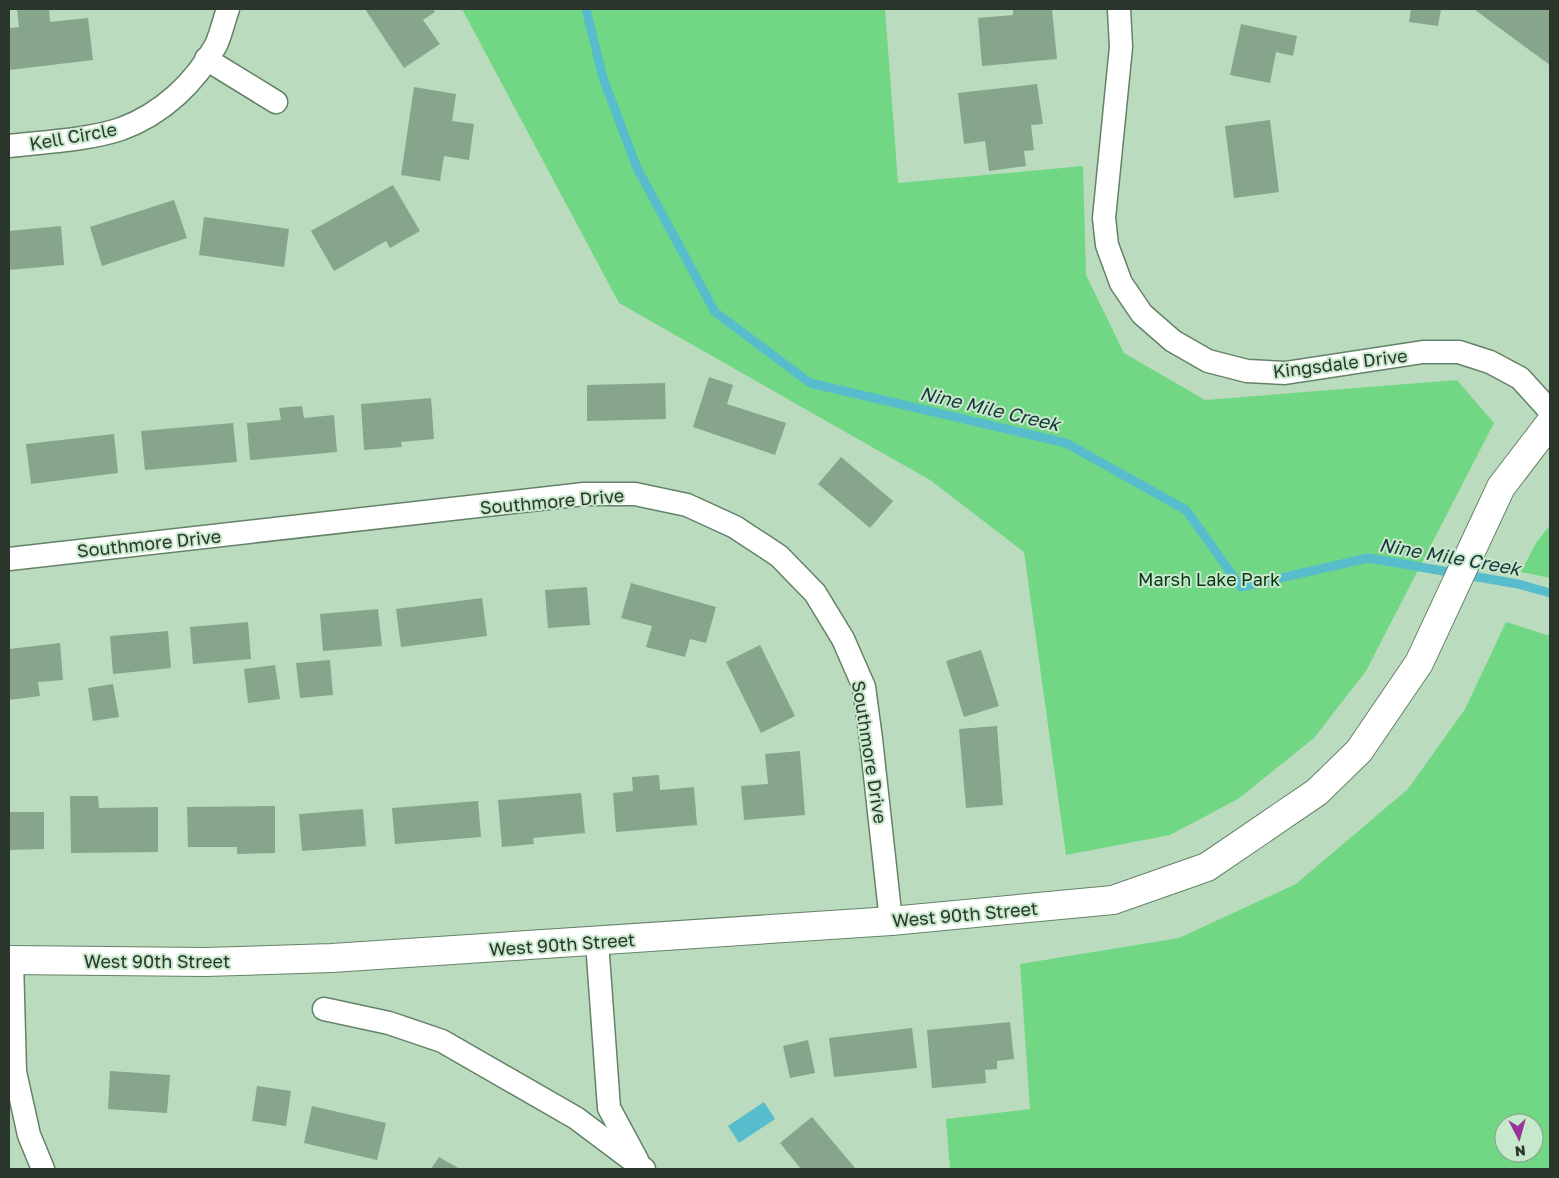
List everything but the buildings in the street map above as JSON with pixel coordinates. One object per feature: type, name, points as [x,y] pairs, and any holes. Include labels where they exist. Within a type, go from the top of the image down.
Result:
[{"type":"street","name":"Kell Circle","points":[[9,146],[76,139],[121,129],[160,110],[192,80],[206,60],[216,44],[228,9]]},
{"type":"street","name":"Kingsdale Drive","points":[[1119,9],[1121,47],[1104,218],[1107,245],[1121,283],[1142,314],[1173,341],[1208,361],[1247,371],[1285,372],[1423,352],[1459,352],[1490,362],[1520,378],[1550,411]]},
{"type":"street","points":[[206,60],[276,102]]},
{"type":"street","name":"West 90th Street","points":[[10,960],[205,962],[293,960],[891,922],[1113,900],[1207,867],[1317,792],[1359,751],[1419,663],[1501,487],[1550,423]]},
{"type":"street","name":"Southmore Drive","points":[[9,559],[584,494],[635,494],[687,505],[735,527],[778,556],[815,593],[843,639],[864,686],[891,922]]},
{"type":"street","points":[[597,942],[609,1108],[642,1167]]},
{"type":"street","points":[[10,960],[15,1072],[29,1135],[42,1169]]},
{"type":"street","points":[[324,1009],[389,1023],[442,1041],[576,1118],[642,1167]]},
{"type":"green space","name":"Marsh Lake Park","points":[[462,9],[885,9],[898,183],[1083,166],[1086,275],[1124,353],[1205,400],[1457,380],[1494,423],[1366,671],[1314,738],[1238,799],[1170,835],[1066,855],[1024,552],[930,480],[619,303]]},
{"type":"green space","points":[[1550,525],[1550,578],[1521,572],[1536,543]]},
{"type":"green space","points":[[1506,622],[1550,636],[1550,1169],[950,1169],[946,1119],[1030,1109],[1020,964],[1179,938],[1296,884],[1408,789],[1465,709]]},
{"type":"water","points":[[764,1102],[775,1119],[739,1143],[728,1126]]},
{"type":"waterway","name":"Nine Mile Creek","points":[[586,9],[603,78],[637,168],[715,312],[810,383],[1066,443],[1186,510],[1241,587],[1368,558],[1518,584],[1550,593]]}]
